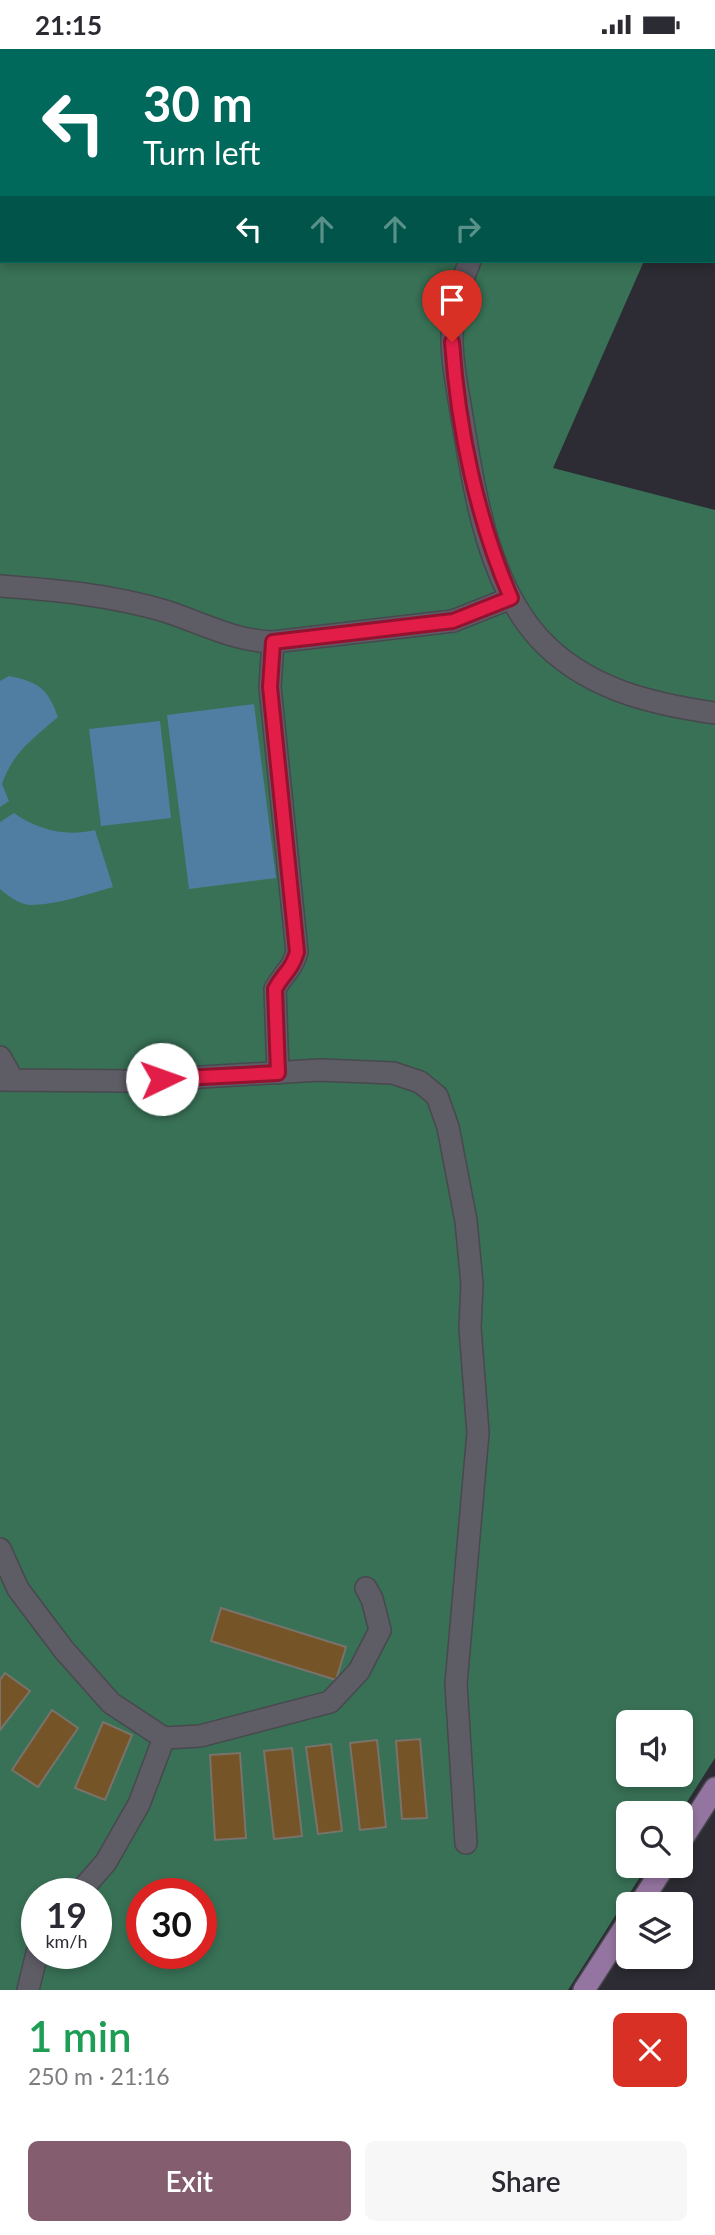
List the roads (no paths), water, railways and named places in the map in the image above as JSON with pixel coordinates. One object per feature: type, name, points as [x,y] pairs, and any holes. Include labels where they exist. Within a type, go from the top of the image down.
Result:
[{"type":"main road","points":[[693,1828],[709,1811],[715,1788]]},
{"type":"main road","points":[[584,1990],[616,1941]]},
{"type":"street","points":[[469,263],[460,286],[454,314],[454,370],[480,505],[493,556],[511,598],[538,637],[578,672],[629,697],[715,713]]},
{"type":"street","points":[[0,586],[114,598],[167,612],[249,641],[273,642],[453,621],[511,598]]},
{"type":"street","points":[[273,642],[270,687],[297,952],[292,969],[280,979],[275,989],[278,1073]]},
{"type":"street","points":[[0,1057],[7,1080],[135,1081],[320,1070],[393,1073],[420,1082],[437,1096],[448,1127],[466,1221],[472,1284],[470,1327],[478,1433],[456,1684],[466,1843]]},
{"type":"street","points":[[0,1549],[18,1589],[64,1650],[111,1703],[164,1738],[200,1737],[330,1702],[359,1671],[380,1630],[372,1599],[366,1588]]},
{"type":"street","points":[[92,1878],[107,1861],[139,1804],[164,1738]]},
{"type":"street","points":[[28,1990],[33,1969]]},
{"type":"water","points":[[9,676],[41,688],[58,717],[25,747],[12,763],[2,784],[9,801],[0,807],[0,681]]},
{"type":"water","points":[[254,704],[276,878],[189,889],[167,715]]},
{"type":"water","points":[[160,721],[171,818],[101,826],[89,729]]},
{"type":"water","points":[[14,813],[53,831],[73,833],[95,830],[113,887],[40,905],[22,903],[6,894],[0,889],[0,822]]}]
